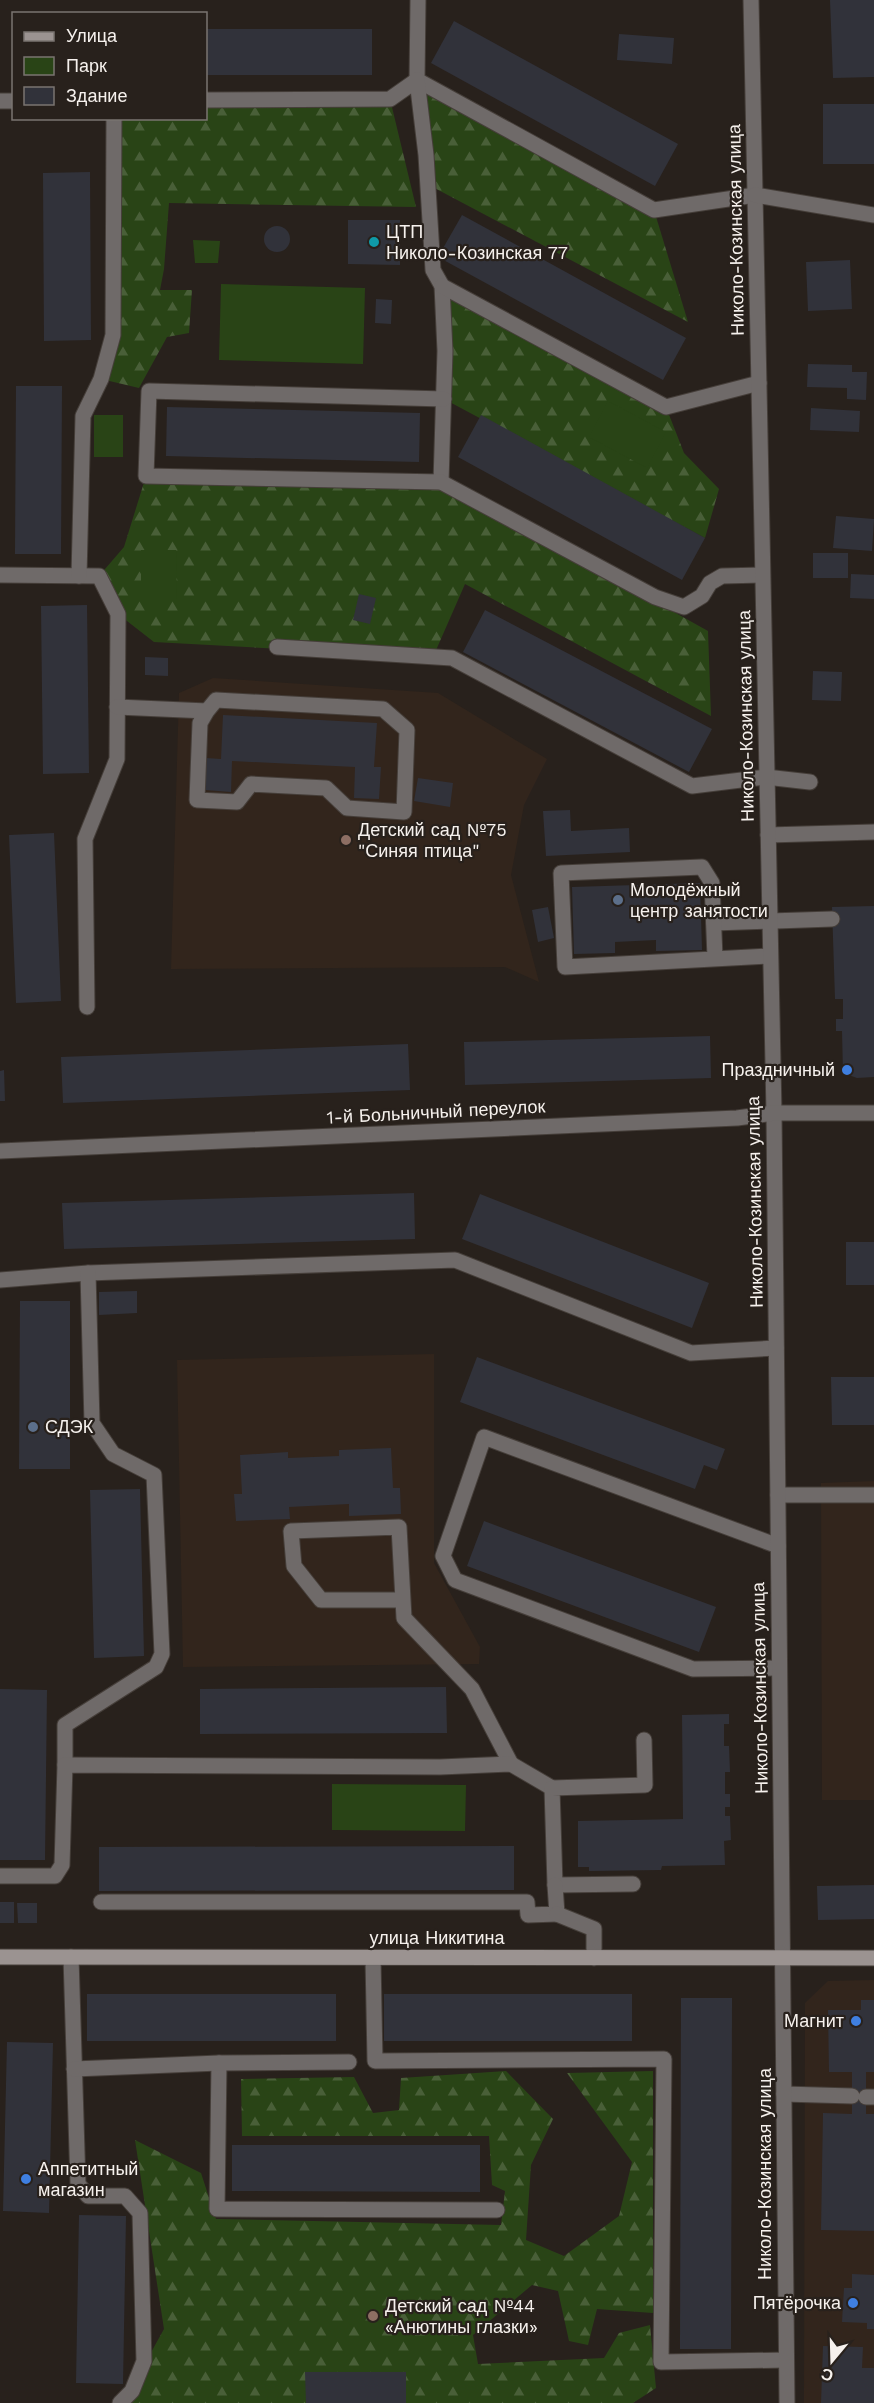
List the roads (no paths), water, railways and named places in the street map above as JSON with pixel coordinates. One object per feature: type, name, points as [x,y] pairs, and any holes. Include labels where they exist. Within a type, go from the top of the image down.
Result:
[{"type":"street","points":[[418,0],[417,80],[426,155],[433,270],[442,286],[444,399],[441,482]]},
{"type":"street","name":"Николо-Козинская улица","points":[[751,0],[774,1113],[787,2403]]},
{"type":"street","points":[[207,100],[390,99],[417,80]]},
{"type":"street","points":[[417,80],[654,210],[755,195],[874,215]]},
{"type":"street","points":[[79,576],[83,416],[101,379],[113,334],[114,120]]},
{"type":"street","points":[[442,286],[666,407],[759,383]]},
{"type":"street","points":[[444,399],[149,391],[146,476],[441,482],[655,597],[684,607],[702,596],[710,583],[722,576],[762,575]]},
{"type":"street","points":[[0,575],[99,576],[118,614],[117,759],[85,839],[87,1007]]},
{"type":"street","points":[[277,648],[452,658],[692,786],[766,777],[810,782]]},
{"type":"street","points":[[216,700],[383,709],[407,730],[404,812],[347,808],[326,788],[251,784],[237,802],[197,800],[200,723],[207,711],[216,700]]},
{"type":"street","points":[[117,707],[207,711]]},
{"type":"street","points":[[768,835],[874,832]]},
{"type":"street","points":[[715,958],[712,883],[702,867],[561,873],[565,968],[770,956]]},
{"type":"street","points":[[714,923],[832,919]]},
{"type":"street","name":"1-й Больничный переулок","points":[[0,1150],[725,1119],[774,1113],[874,1113]]},
{"type":"street","points":[[0,1280],[88,1273],[455,1260],[691,1353],[776,1348]]},
{"type":"street","points":[[0,1876],[55,1876],[62,1864],[65,1725],[156,1667],[162,1653],[154,1475],[113,1454],[92,1424],[88,1273]]},
{"type":"street","points":[[778,1546],[484,1437],[443,1556],[455,1580],[693,1669],[779,1668]]},
{"type":"street","points":[[778,1495],[874,1495]]},
{"type":"street","points":[[403,1600],[321,1600],[294,1566],[291,1531],[399,1527],[404,1618],[472,1689],[511,1764],[552,1788],[645,1785],[644,1740]]},
{"type":"street","points":[[65,1765],[440,1767],[511,1764]]},
{"type":"street","points":[[552,1788],[557,1914]]},
{"type":"street","points":[[555,1885],[633,1884]]},
{"type":"street","points":[[101,1902],[527,1902],[528,1915],[557,1914],[594,1929],[594,1958]]},
{"type":"street","name":"улица Никитина","points":[[0,1957],[874,1958]]},
{"type":"street","points":[[71,1957],[78,2184],[88,2196],[125,2196],[140,2212],[144,2361],[132,2391],[120,2403]]},
{"type":"street","points":[[373,1958],[375,2061],[664,2059],[662,2362],[786,2360]]},
{"type":"street","points":[[74,2069],[219,2063],[349,2062]]},
{"type":"street","points":[[219,2063],[217,2209],[497,2210]]},
{"type":"street","points":[[784,2094],[864,2097]]},
{"type":"place","name":"ЦТП Николо-Козинская 77","points":[[374,242]]},
{"type":"place","name":"Детский сад №75 \"Синяя птица\"","points":[[346,840]]},
{"type":"place","name":"Молодёжный центр занятости","points":[[618,900]]},
{"type":"place","name":"Праздничный","points":[[847,1070]]},
{"type":"place","name":"СДЭК","points":[[33,1427]]},
{"type":"place","name":"Магнит","points":[[856,2021]]},
{"type":"place","name":"Аппетитный магазин","points":[[26,2179]]},
{"type":"place","name":"Пятёрочка","points":[[853,2303]]},
{"type":"place","name":"Детский сад №44 «Анютины глазки»","points":[[373,2316]]}]
